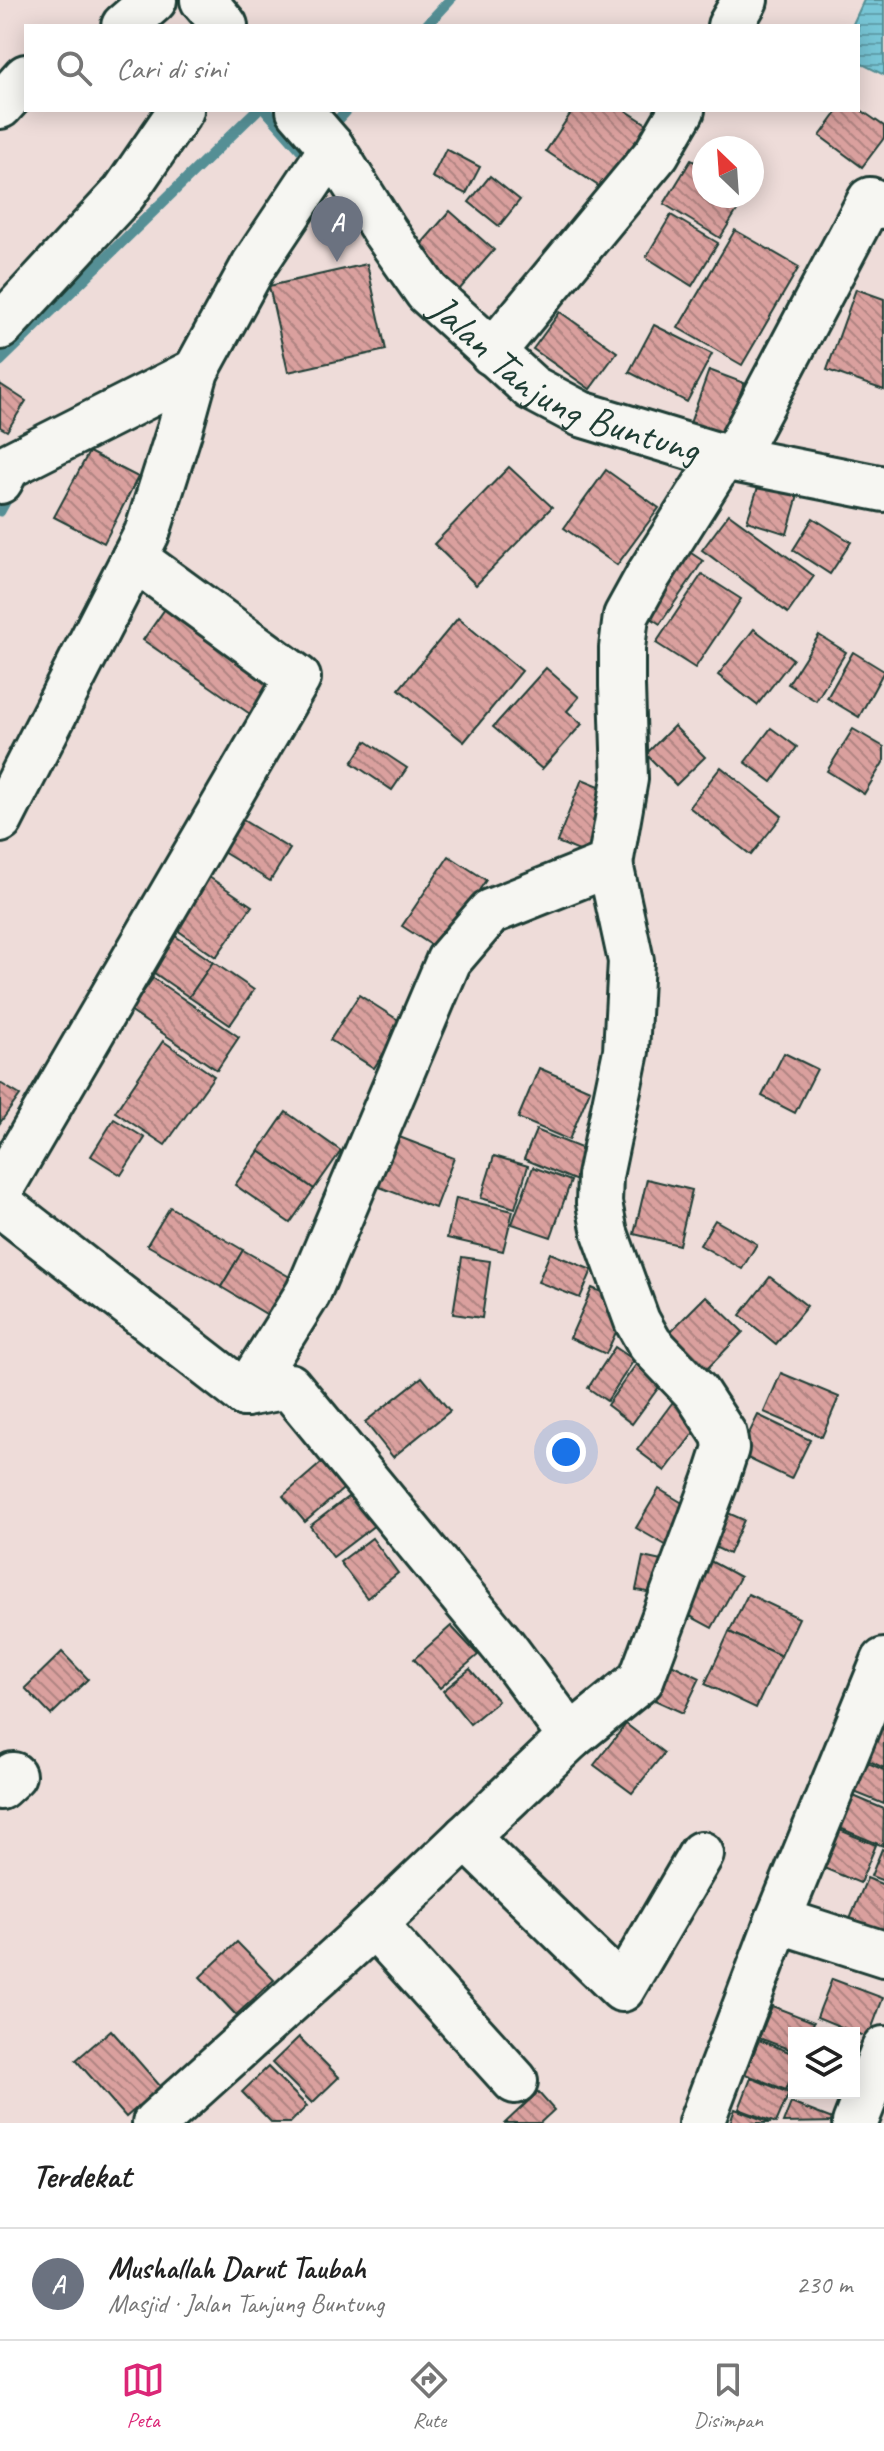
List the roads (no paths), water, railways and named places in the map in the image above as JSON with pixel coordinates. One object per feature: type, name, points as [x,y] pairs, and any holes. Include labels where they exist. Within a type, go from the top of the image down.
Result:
[{"type":"street","points":[[126,24],[154,0]]},
{"type":"street","points":[[203,0],[223,24]]},
{"type":"street","points":[[731,24],[745,0]]},
{"type":"street","points":[[0,106],[24,79]]},
{"type":"street","points":[[0,327],[124,193],[180,112]]},
{"type":"street","name":"Jalan Tanjung Buntung","points":[[301,112],[332,148],[427,292],[532,388],[581,414],[728,458],[884,489]]},
{"type":"street","points":[[492,353],[657,153],[681,112]]},
{"type":"street","points":[[0,820],[147,533],[196,371],[254,265],[332,148]]},
{"type":"street","points":[[155,2123],[374,1925],[571,1737],[641,1680],[726,1448],[724,1435],[696,1392],[650,1344],[637,1321],[605,1233],[599,1203],[600,1176],[626,1051],[631,961],[610,864],[625,779],[622,661],[626,616],[648,576],[728,458],[870,200],[884,206]]},
{"type":"street","points":[[0,481],[8,466],[196,371]]},
{"type":"street","points":[[0,1190],[298,678],[134,558]]},
{"type":"street","points":[[245,1394],[308,1293],[449,960],[490,912],[610,864]]},
{"type":"street","points":[[0,1204],[245,1394],[289,1386],[504,1647],[571,1737]]},
{"type":"street","points":[[701,2123],[778,1920],[884,1661]]},
{"type":"street","points":[[466,1837],[622,1989],[701,1854]]},
{"type":"street","points":[[778,1920],[884,1954]]},
{"type":"street","points":[[374,1925],[515,2081]]},
{"type":"street","points":[[855,2123],[884,2049]]},
{"type":"water","points":[[864,0],[884,0],[884,75],[860,63],[860,24],[853,24]]},
{"type":"waterway","points":[[428,24],[450,0]]},
{"type":"waterway","points":[[0,361],[255,112]]},
{"type":"waterway","points":[[268,112],[305,154]]},
{"type":"waterway","points":[[327,132],[345,112]]},
{"type":"waterway","points":[[0,511],[11,491]]},
{"type":"place","name":"Mushallah Darut Taubah","points":[[337,262]]}]
